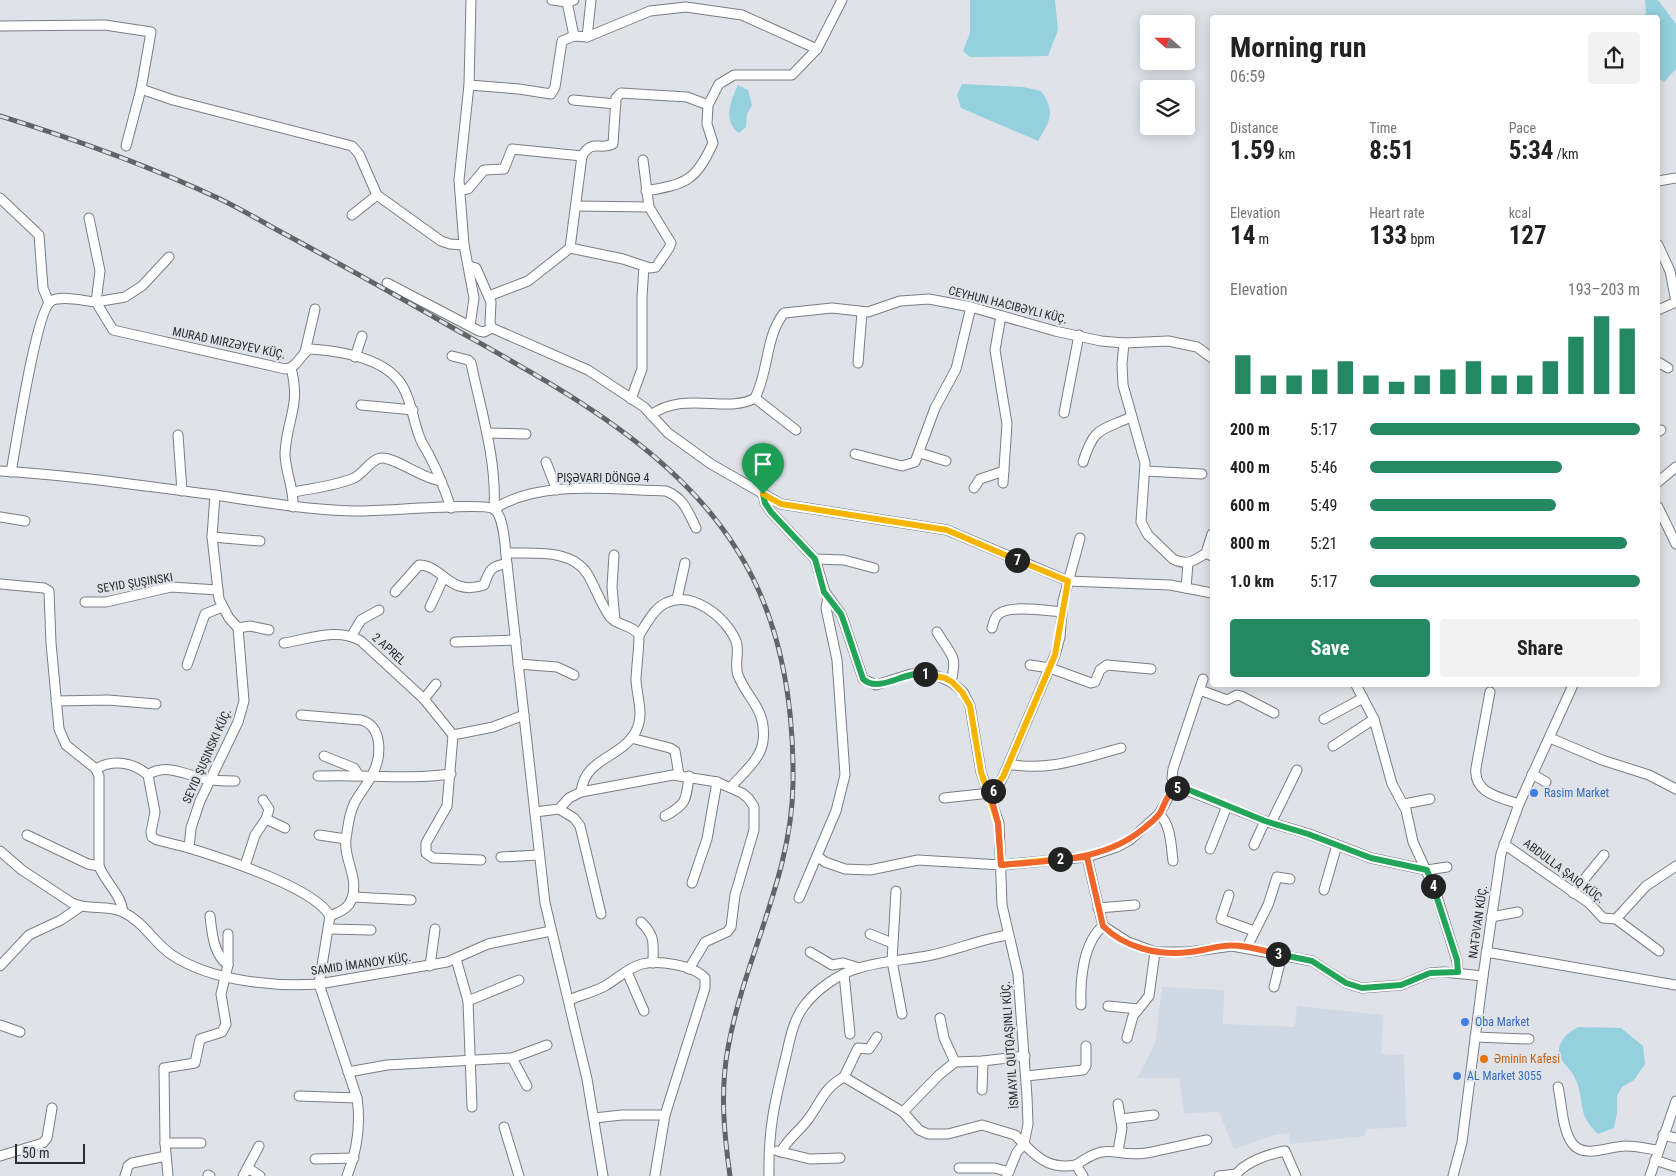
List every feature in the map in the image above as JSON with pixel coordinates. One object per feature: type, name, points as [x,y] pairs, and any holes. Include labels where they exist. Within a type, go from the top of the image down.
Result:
[{"type":"street","points":[[470,326],[474,298],[464,245],[460,190],[469,85],[471,0]]},
{"type":"street","points":[[552,0],[570,1],[574,36]]},
{"type":"street","points":[[587,37],[591,0]]},
{"type":"street","points":[[646,191],[673,187],[692,178],[705,161],[713,143],[707,124],[708,105],[719,84],[734,74],[792,75],[817,49],[842,0]]},
{"type":"street","points":[[469,85],[519,88],[551,94],[555,87],[562,41],[574,36],[587,37],[650,11],[686,7],[742,14],[817,49]]},
{"type":"street","points":[[0,26],[105,25],[151,32],[126,146]]},
{"type":"street","points":[[140,89],[173,100],[352,146],[360,154],[377,195],[441,241],[464,245]]},
{"type":"street","points":[[489,296],[528,281],[570,248],[576,206],[576,189],[582,156],[587,148],[592,146],[613,144],[616,98],[622,93],[687,97],[708,105]]},
{"type":"street","points":[[573,100],[616,104]]},
{"type":"street","points":[[460,190],[468,188],[484,170],[504,169],[512,148],[582,156]]},
{"type":"street","points":[[570,248],[623,259],[653,269],[656,267],[671,243],[649,207],[643,160]]},
{"type":"street","points":[[1660,181],[1676,178]]},
{"type":"street","points":[[352,215],[377,195]]},
{"type":"street","points":[[0,198],[39,235],[43,288],[48,303],[42,316],[36,341],[11,472]]},
{"type":"street","points":[[576,206],[649,207]]},
{"type":"street","points":[[89,218],[100,271],[96,302]]},
{"type":"street","points":[[1660,250],[1670,271],[1676,302],[1660,309]]},
{"type":"street","points":[[48,303],[62,299],[96,302],[125,298],[142,286],[169,257]]},
{"type":"street","points":[[469,266],[476,268],[489,296],[490,323],[492,328],[588,370],[631,399],[651,415],[668,433],[711,464],[781,504],[947,530],[1068,581],[1186,588],[1210,594]]},
{"type":"street","points":[[631,399],[642,369],[644,266]]},
{"type":"street","points":[[387,283],[484,332],[492,328]]},
{"type":"street","points":[[756,398],[775,324],[784,313],[832,308],[862,312],[874,311],[907,300],[929,299],[971,307],[1055,331],[1124,343],[1168,341],[1197,347],[1210,357]]},
{"type":"street","name":"MURAD MIRZƏYEV KÜÇ.","points":[[96,302],[113,330],[121,333],[285,369],[296,365],[305,352],[317,349],[355,357],[379,365],[395,376],[402,386],[413,410],[419,436],[441,481],[451,508]]},
{"type":"street","points":[[855,454],[902,466],[915,462],[920,453],[935,408],[956,370],[971,307]]},
{"type":"street","points":[[305,352],[315,309]]},
{"type":"street","points":[[858,363],[862,312]]},
{"type":"street","points":[[1001,316],[994,350],[1006,424],[1003,483]]},
{"type":"street","points":[[1064,413],[1079,335]]},
{"type":"street","points":[[355,357],[362,336]]},
{"type":"street","points":[[1124,343],[1122,374],[1131,417],[1143,452],[1146,471],[1140,515],[1143,528],[1173,559],[1188,563],[1209,554]]},
{"type":"street","points":[[452,356],[468,360],[470,363],[487,433],[494,479],[494,509],[502,522],[506,553],[539,855],[551,931],[569,1000],[594,1118],[603,1176]]},
{"type":"street","points":[[1660,363],[1668,368]]},
{"type":"street","points":[[291,368],[295,383],[295,403],[285,454],[294,492],[293,507]]},
{"type":"street","points":[[651,415],[667,405],[742,402],[756,398]]},
{"type":"street","points":[[756,398],[796,430]]},
{"type":"street","points":[[361,405],[413,410]]},
{"type":"street","points":[[1083,462],[1091,438],[1096,433],[1131,417]]},
{"type":"street","points":[[487,433],[526,434]]},
{"type":"street","points":[[178,435],[182,491]]},
{"type":"street","points":[[920,453],[946,461]]},
{"type":"street","points":[[294,492],[338,484],[356,477],[374,460],[382,457],[430,479],[441,481]]},
{"type":"street","points":[[546,462],[557,490]]},
{"type":"street","points":[[1660,480],[1676,467]]},
{"type":"street","points":[[0,471],[215,495],[293,507],[358,511],[477,506],[494,509]]},
{"type":"street","points":[[974,488],[980,479],[1004,471]]},
{"type":"street","points":[[1146,471],[1202,474]]},
{"type":"street","name":"PIŞƏVARI DÖNGƏ 4","points":[[494,509],[514,498],[557,490],[666,491],[676,495],[683,501],[696,528]]},
{"type":"street","points":[[763,494],[765,503],[771,512],[815,559],[828,598],[841,614],[859,672],[867,683],[876,685],[911,674],[921,673],[945,678],[962,692],[970,706],[981,772],[990,793],[998,823],[1002,905],[1018,974],[1025,1056],[1028,1124],[1024,1144],[1017,1152],[1008,1174],[989,1167],[959,1168]]},
{"type":"street","points":[[215,495],[212,537],[218,590],[222,607],[238,628],[250,626],[269,630]]},
{"type":"street","points":[[1660,511],[1676,544]]},
{"type":"street","points":[[0,517],[24,521]]},
{"type":"street","points":[[212,537],[260,541]]},
{"type":"street","points":[[944,798],[990,793],[997,788],[1050,668],[1060,637],[1062,612],[1068,581],[1080,538]]},
{"type":"street","points":[[506,553],[557,555],[568,558],[578,564],[587,573],[608,613],[615,621],[636,630],[639,635]]},
{"type":"street","points":[[614,555],[612,587],[615,621]]},
{"type":"street","points":[[815,559],[844,560],[874,568]]},
{"type":"street","points":[[677,599],[685,562]]},
{"type":"street","points":[[1186,588],[1188,563]]},
{"type":"street","points":[[395,592],[420,565],[434,568],[444,579],[453,584],[479,587],[484,585],[488,572],[493,567],[507,564]]},
{"type":"street","points":[[430,607],[444,579]]},
{"type":"street","points":[[0,584],[44,588],[49,591],[56,701],[62,738],[72,751],[96,770],[100,787],[99,866],[102,874],[122,904],[123,912]]},
{"type":"street","name":"SEYID ŞUŞINSKI","points":[[85,602],[106,602],[171,587],[218,590]]},
{"type":"street","points":[[799,898],[836,811],[845,775],[837,660],[826,608],[828,598]]},
{"type":"street","points":[[581,792],[585,775],[592,767],[610,756],[631,738],[640,716],[636,680],[639,635],[659,608],[665,603],[677,599],[693,602],[707,608],[718,616],[728,628],[737,642],[738,677],[759,711],[764,726],[763,742],[758,756],[731,787]]},
{"type":"street","points":[[187,665],[205,614],[222,607]]},
{"type":"street","points":[[992,628],[995,617],[1000,612],[1020,608],[1062,612]]},
{"type":"street","points":[[352,635],[361,620],[378,610]]},
{"type":"street","name":"SEYID ŞUŞINSKI KÜÇ.","points":[[189,848],[194,816],[209,780],[238,722],[244,701],[238,628]]},
{"type":"street","points":[[937,632],[954,657],[955,664],[952,682]]},
{"type":"street","name":"2 APREL","points":[[284,643],[339,633],[352,635],[424,698],[453,735]]},
{"type":"street","points":[[455,642],[516,640]]},
{"type":"street","points":[[518,664],[557,667],[574,675]]},
{"type":"street","points":[[1030,665],[1050,668],[1090,683],[1095,682],[1100,670],[1107,665],[1151,669]]},
{"type":"street","points":[[1176,788],[1172,778],[1173,769],[1203,679]]},
{"type":"street","points":[[424,698],[436,684]]},
{"type":"street","points":[[1357,687],[1374,719],[1392,784],[1404,804],[1413,842],[1427,870],[1445,923],[1458,972]]},
{"type":"street","name":"NATƏVAN KÜÇ.","points":[[1453,1176],[1462,1142],[1486,952],[1504,844],[1532,774],[1572,687]]},
{"type":"street","points":[[1200,690],[1227,700],[1237,695],[1241,696],[1274,713]]},
{"type":"street","points":[[1490,692],[1476,768],[1476,781],[1484,791],[1519,804]]},
{"type":"street","points":[[1324,719],[1363,698]]},
{"type":"street","points":[[56,701],[108,700],[156,704]]},
{"type":"street","points":[[481,860],[433,858],[426,853],[426,843],[447,806],[453,735],[493,727],[524,715]]},
{"type":"street","points":[[301,716],[369,722],[378,734],[377,758],[373,774],[353,807],[346,839],[347,860],[354,879],[353,897],[346,909],[330,916]]},
{"type":"street","points":[[1334,746],[1374,719]]},
{"type":"street","points":[[631,738],[675,751],[679,775]]},
{"type":"street","points":[[1550,738],[1602,760],[1649,775],[1676,789]]},
{"type":"street","points":[[1009,764],[1022,767],[1060,766],[1121,748]]},
{"type":"street","points":[[324,756],[354,768],[358,774]]},
{"type":"street","points":[[96,770],[106,763],[114,763],[141,768],[148,775],[155,812],[151,832],[152,837],[245,866],[317,902],[330,916],[320,984],[357,1098],[359,1120],[354,1158],[347,1176]]},
{"type":"street","points":[[148,775],[154,770],[168,769],[209,780],[235,781]]},
{"type":"street","points":[[1254,845],[1297,770]]},
{"type":"street","points":[[318,776],[373,774],[410,777],[451,774]]},
{"type":"street","points":[[1532,774],[1546,782]]},
{"type":"street","points":[[535,812],[559,808],[569,798],[581,792],[647,778],[679,775],[717,782],[742,793],[754,807],[755,818],[752,842],[736,895],[731,927],[728,932],[704,942],[689,969]]},
{"type":"street","points":[[665,816],[683,804],[687,797],[689,776]]},
{"type":"street","points":[[692,882],[707,839],[717,782]]},
{"type":"street","points":[[817,856],[826,862],[845,869],[878,869],[918,860],[1001,865],[1087,857],[1108,851],[1130,840],[1159,814],[1168,795],[1176,788],[1189,790],[1268,822],[1371,858],[1427,870],[1447,867]]},
{"type":"street","points":[[1404,804],[1430,799]]},
{"type":"street","points":[[245,866],[255,835],[266,819],[269,809],[263,800]]},
{"type":"street","points":[[1210,848],[1227,806]]},
{"type":"street","points":[[559,808],[574,818],[580,826],[601,914]]},
{"type":"street","points":[[1159,814],[1168,829],[1173,861]]},
{"type":"street","points":[[266,819],[284,828]]},
{"type":"street","points":[[319,834],[346,839]]},
{"type":"street","points":[[27,835],[88,864],[99,866]]},
{"type":"street","name":"ABDULLA ŞAIQ KÜÇ.","points":[[1504,844],[1589,903],[1603,918],[1616,919],[1659,951]]},
{"type":"street","points":[[1324,890],[1337,845]]},
{"type":"street","name":"SAMID İMANOV KÜÇ.","points":[[0,852],[22,870],[80,907],[112,909],[123,912],[142,925],[172,955],[206,972],[226,977],[299,984],[320,984],[430,966],[456,959],[488,944],[551,931]]},
{"type":"street","points":[[500,857],[539,855]]},
{"type":"street","points":[[1573,892],[1604,855]]},
{"type":"street","points":[[1087,857],[1103,926],[1128,942],[1155,952],[1189,952],[1224,946],[1248,947],[1312,961],[1346,983],[1362,988],[1401,985],[1430,973],[1458,972],[1483,976]]},
{"type":"street","points":[[1616,919],[1646,886],[1676,866]]},
{"type":"street","points":[[1248,947],[1268,905],[1276,877],[1290,879]]},
{"type":"street","points":[[896,891],[892,961],[902,1014]]},
{"type":"street","points":[[1229,895],[1221,919],[1254,931]]},
{"type":"street","points":[[353,897],[411,900]]},
{"type":"street","points":[[1098,908],[1135,905]]},
{"type":"street","points":[[0,966],[29,936],[61,920],[80,907]]},
{"type":"street","points":[[1491,917],[1518,912]]},
{"type":"street","points":[[210,916],[219,956],[228,965]]},
{"type":"street","points":[[641,922],[652,932],[654,938],[653,963]]},
{"type":"street","points":[[1081,1004],[1080,988],[1087,955],[1095,936],[1103,926]]},
{"type":"street","points":[[329,929],[371,930]]},
{"type":"street","points":[[430,966],[435,929]]},
{"type":"street","points":[[168,1176],[165,1143],[164,1068],[195,1063],[200,1039],[226,1029],[221,994],[228,965],[228,934]]},
{"type":"street","points":[[870,934],[892,943]]},
{"type":"street","points":[[770,1176],[769,1151],[772,1114],[794,1026],[803,1008],[819,989],[844,974],[859,968],[928,956],[980,940],[1008,935]]},
{"type":"street","points":[[810,952],[832,965],[844,963],[859,968]]},
{"type":"street","points":[[1127,1038],[1130,1023],[1138,1009],[1149,996],[1155,952]]},
{"type":"street","points":[[1486,952],[1676,985]]},
{"type":"street","points":[[1274,986],[1282,955]]},
{"type":"street","points":[[456,959],[468,1001],[472,1107]]},
{"type":"street","points":[[569,1000],[603,987],[642,964],[653,963],[689,969],[700,973],[705,978],[705,988],[665,1115],[655,1175]]},
{"type":"street","points":[[627,972],[644,1011]]},
{"type":"street","points":[[844,974],[850,1034]]},
{"type":"street","points":[[468,1001],[519,980]]},
{"type":"street","points":[[1108,1006],[1138,1009]]},
{"type":"street","points":[[940,1018],[944,1038],[955,1062]]},
{"type":"street","points":[[0,1025],[20,1032]]},
{"type":"street","points":[[782,1152],[785,1143],[808,1120],[827,1088],[844,1076],[858,1048],[869,1049],[877,1037]]},
{"type":"street","points":[[1475,1037],[1529,1039]]},
{"type":"street","points":[[348,1072],[387,1065],[512,1058],[547,1045]]},
{"type":"street","points":[[1026,1076],[1083,1070],[1086,1066],[1086,1046]]},
{"type":"street","points":[[903,1112],[939,1074],[955,1062],[1025,1056]]},
{"type":"street","points":[[512,1058],[527,1086]]},
{"type":"street","points":[[982,1090],[983,1061]]},
{"type":"street","points":[[844,1076],[903,1112],[913,1126],[928,1134],[948,1134],[982,1125],[1015,1135],[1037,1158],[1056,1166],[1076,1165],[1089,1156],[1106,1150],[1131,1154],[1145,1153],[1207,1140]]},
{"type":"street","points":[[1558,1087],[1569,1137],[1573,1146],[1583,1151],[1628,1146],[1658,1150]]},
{"type":"street","points":[[299,1096],[357,1098]]},
{"type":"street","points":[[1650,1176],[1676,1101]]},
{"type":"street","points":[[1118,1104],[1121,1119],[1121,1138],[1118,1151]]},
{"type":"street","points":[[0,1156],[43,1143],[47,1138],[52,1108]]},
{"type":"street","points":[[1121,1119],[1154,1114]]},
{"type":"street","points":[[594,1118],[622,1115],[665,1115]]},
{"type":"street","points":[[504,1127],[519,1176]]},
{"type":"street","points":[[1663,1134],[1676,1138]]},
{"type":"street","points":[[165,1143],[201,1143]]},
{"type":"street","points":[[259,1146],[246,1172],[260,1176]]},
{"type":"street","points":[[769,1151],[782,1152],[810,1159],[840,1158]]},
{"type":"street","points":[[1219,1176],[1236,1175],[1242,1168],[1261,1158],[1285,1152],[1296,1176]]},
{"type":"street","points":[[125,1176],[128,1166],[132,1163],[166,1156]]},
{"type":"street","points":[[315,1159],[354,1158]]},
{"type":"street","points":[[1655,1160],[1676,1167]]},
{"type":"street","points":[[1076,1165],[1083,1176]]},
{"type":"street","points":[[1054,1176],[1056,1166]]},
{"type":"shaded area","points":[[1162,987],[1224,990],[1223,1024],[1295,1027],[1297,1006],[1383,1015],[1381,1054],[1404,1055],[1406,1127],[1366,1129],[1365,1136],[1290,1144],[1289,1133],[1274,1135],[1234,1149],[1219,1112],[1184,1113],[1179,1078],[1137,1078],[1155,1044]]},
{"type":"water","points":[[970,0],[1055,0],[1058,30],[1048,56],[970,57],[963,51],[970,33]]},
{"type":"water","points":[[1645,0],[1658,0],[1676,24],[1676,69],[1664,82],[1660,79],[1660,15],[1644,15]]},
{"type":"water","points":[[962,84],[1023,87],[1041,91],[1049,105],[1050,116],[1046,128],[1038,141],[961,108],[957,95]]},
{"type":"water","points":[[738,85],[748,90],[752,105],[747,114],[746,127],[739,133],[731,123],[729,116],[729,110]]},
{"type":"water","points":[[1578,1027],[1621,1028],[1643,1046],[1645,1064],[1634,1080],[1622,1087],[1617,1096],[1617,1113],[1614,1128],[1598,1134],[1586,1119],[1575,1078],[1559,1053],[1560,1045],[1564,1039]]},
{"type":"railway","points":[[0,116],[111,154],[166,175],[220,199],[526,369],[606,420],[644,448],[679,479],[710,513],[737,550],[764,604],[782,662],[791,723],[793,783],[791,818],[785,851],[735,1015],[728,1048],[724,1080],[724,1112],[730,1176]]},
{"type":"place","name":"Rasim Market","points":[[1534,793]]},
{"type":"place","name":"Oba Market","points":[[1465,1022]]},
{"type":"place","name":"Əminin Kafesi","points":[[1484,1059]]},
{"type":"place","name":"AL Market 3055","points":[[1457,1076]]},
{"type":"route","points":[[763,494],[765,503],[771,512],[815,559],[824,592],[841,614],[859,672],[867,683],[876,685],[911,674],[921,673],[945,678],[962,692],[970,706],[976,732],[981,772],[990,793],[998,823],[1001,842],[1001,865],[1087,857],[1103,926],[1112,934],[1155,952],[1189,952],[1224,946],[1248,947],[1312,961],[1346,983],[1362,988],[1384,988],[1411,982],[1430,973],[1458,972],[1457,960],[1427,870],[1371,858],[1308,834],[1265,821],[1181,788],[1176,788],[1168,795],[1159,814],[1149,824],[1130,840],[1117,847],[1087,857],[1022,863],[1001,865],[1001,842],[990,793],[997,788],[1003,777],[1055,655],[1060,637],[1063,601],[1068,581],[947,530],[781,504],[763,494]]}]
